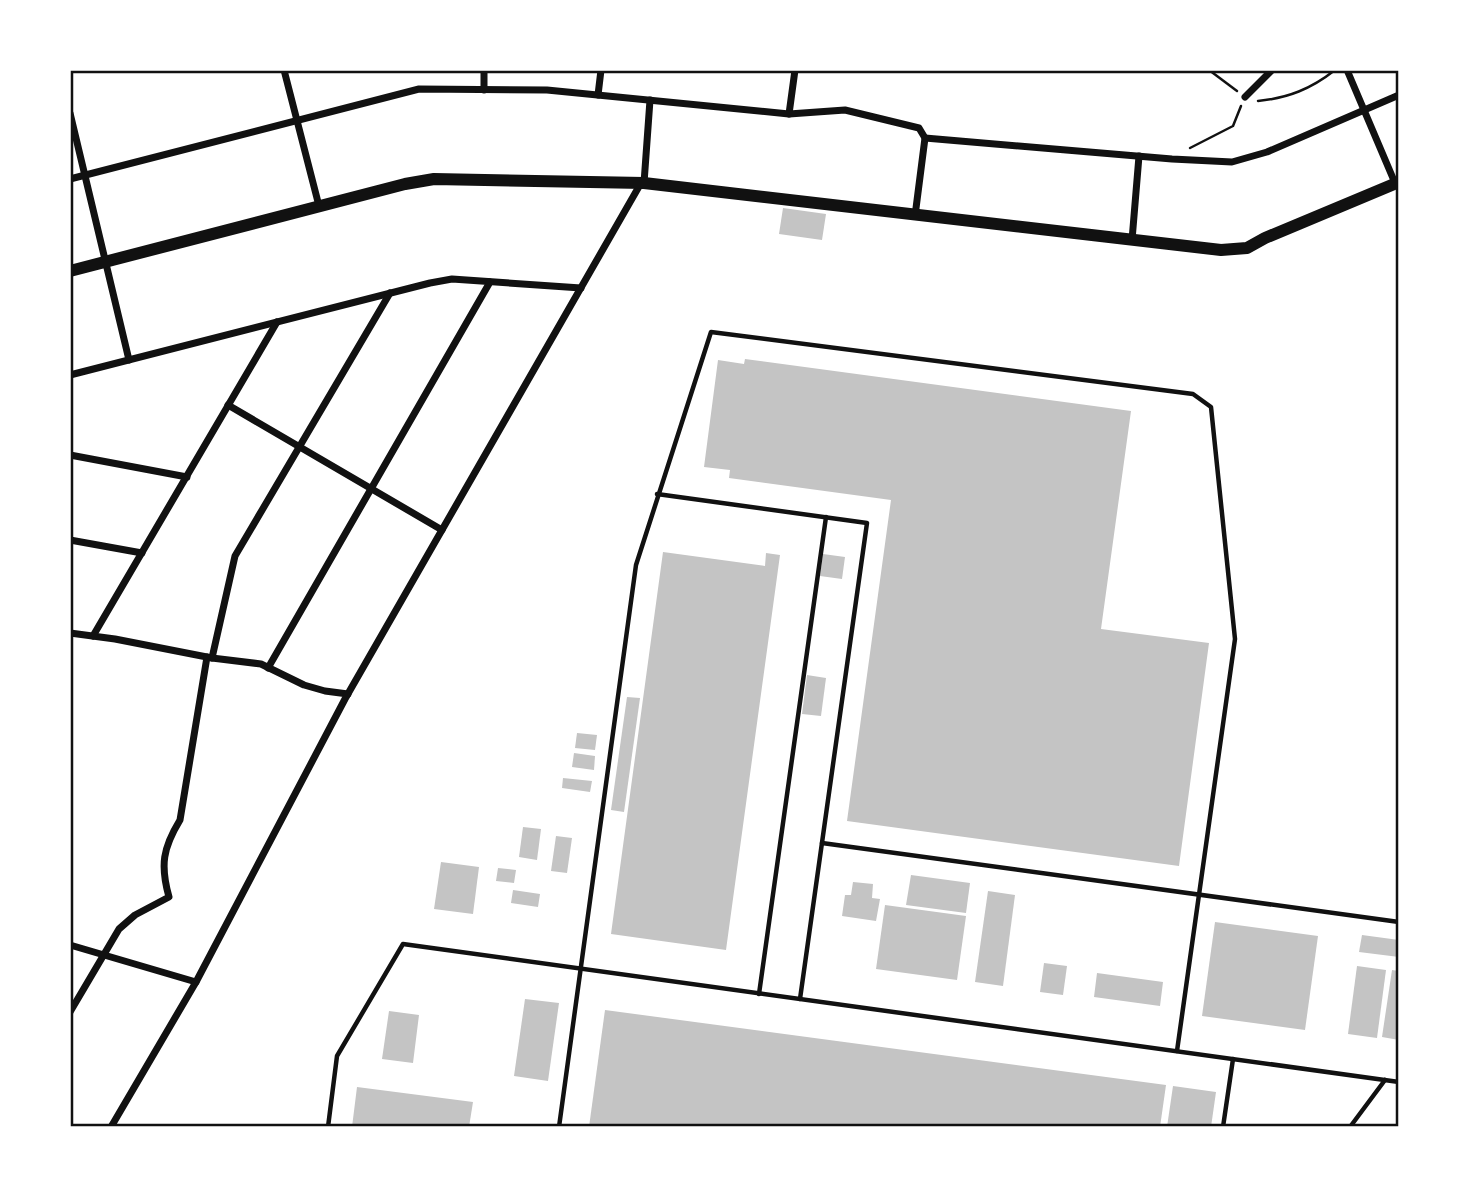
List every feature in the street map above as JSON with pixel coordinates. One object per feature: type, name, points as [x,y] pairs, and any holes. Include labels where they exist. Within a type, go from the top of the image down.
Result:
[{"type":"street","points":[[284,70],[319,206]]},
{"type":"street","points":[[484,70],[484,90]]},
{"type":"street","points":[[598,95],[601,70]]},
{"type":"street","points":[[789,114],[796,70]]},
{"type":"street","points":[[1245,97],[1272,70]]},
{"type":"street","points":[[70,271],[405,184],[434,179],[643,183],[1222,250],[1247,248],[1397,183],[1347,70]]},
{"type":"street","points":[[70,179],[419,89],[547,90],[789,114],[845,110],[919,128],[925,138],[915,216]]},
{"type":"street","points":[[925,138],[1232,162],[1267,152],[1399,95]]},
{"type":"street","points":[[111,1127],[196,982],[348,694],[643,183],[650,100]]},
{"type":"street","points":[[70,113],[129,360]]},
{"type":"street","points":[[1132,240],[1139,156]]},
{"type":"street","points":[[70,375],[452,279],[581,288]]},
{"type":"street","points":[[268,668],[490,282]]},
{"type":"street","points":[[70,1012],[119,929],[135,915],[169,897],[163,859],[170,836],[180,820],[209,658],[235,556],[390,293]]},
{"type":"street","points":[[93,636],[277,322]]},
{"type":"street","points":[[228,405],[442,530]]},
{"type":"street","points":[[70,456],[187,477]]},
{"type":"street","points":[[70,540],[142,553]]},
{"type":"street","points":[[70,633],[209,658],[261,664],[304,685],[348,694]]},
{"type":"street","points":[[70,945],[196,982]]},
{"type":"lane","points":[[559,1127],[636,565],[710,332],[1194,394],[1210,407],[1235,639],[1177,1051]]},
{"type":"lane","points":[[657,494],[867,523],[800,999]]},
{"type":"lane","points":[[759,994],[826,517]]},
{"type":"lane","points":[[822,843],[1399,922]]},
{"type":"lane","points":[[328,1127],[337,1056],[403,944],[1399,1082]]},
{"type":"lane","points":[[1223,1127],[1233,1059]]},
{"type":"lane","points":[[1350,1127],[1385,1080]]},
{"type":"path","points":[[1209,70],[1254,101],[1283,98],[1304,90],[1335,70]]},
{"type":"path","points":[[1172,159],[1233,126],[1245,97]]},
{"type":"building","points":[[783,208],[826,214],[822,240],[779,234]]},
{"type":"building","points":[[745,359],[1131,411],[1101,629],[1209,643],[1179,866],[847,821],[891,500],[729,478],[730,470],[704,467],[718,360],[744,364]]},
{"type":"building","points":[[663,552],[765,566],[766,553],[780,555],[726,950],[611,934]]},
{"type":"building","points":[[823,554],[845,557],[842,579],[820,576]]},
{"type":"building","points":[[807,675],[826,678],[821,716],[802,714]]},
{"type":"building","points":[[627,697],[640,698],[624,812],[611,810]]},
{"type":"building","points":[[577,733],[597,735],[595,750],[575,748]]},
{"type":"building","points":[[574,753],[595,756],[594,770],[572,767]]},
{"type":"building","points":[[563,778],[592,781],[590,792],[562,788]]},
{"type":"building","points":[[523,827],[541,829],[537,860],[519,857]]},
{"type":"building","points":[[556,836],[572,838],[567,873],[551,871]]},
{"type":"building","points":[[441,862],[479,867],[473,914],[434,909]]},
{"type":"building","points":[[498,868],[516,870],[514,883],[496,881]]},
{"type":"building","points":[[911,875],[970,883],[966,913],[906,905]]},
{"type":"building","points":[[853,882],[873,884],[872,898],[880,899],[876,921],[842,916],[845,895],[851,895]]},
{"type":"building","points":[[513,890],[540,894],[538,907],[511,903]]},
{"type":"building","points":[[988,891],[1015,895],[1003,986],[975,982]]},
{"type":"building","points":[[885,905],[966,916],[957,980],[876,969]]},
{"type":"building","points":[[1215,922],[1318,936],[1305,1030],[1202,1016]]},
{"type":"building","points":[[1362,935],[1399,940],[1399,957],[1359,952]]},
{"type":"building","points":[[1044,963],[1067,966],[1063,995],[1040,992]]},
{"type":"building","points":[[1357,966],[1386,970],[1377,1038],[1348,1034]]},
{"type":"building","points":[[1392,970],[1399,971],[1399,1040],[1382,1037]]},
{"type":"building","points":[[1097,973],[1163,982],[1160,1006],[1094,997]]},
{"type":"building","points":[[525,999],[559,1003],[548,1081],[514,1076]]},
{"type":"building","points":[[605,1010],[1166,1085],[1160,1127],[589,1127]]},
{"type":"building","points":[[389,1011],[419,1015],[413,1063],[382,1059]]},
{"type":"building","points":[[1173,1086],[1216,1092],[1211,1127],[1167,1127]]},
{"type":"building","points":[[357,1087],[473,1102],[469,1127],[352,1127]]}]
